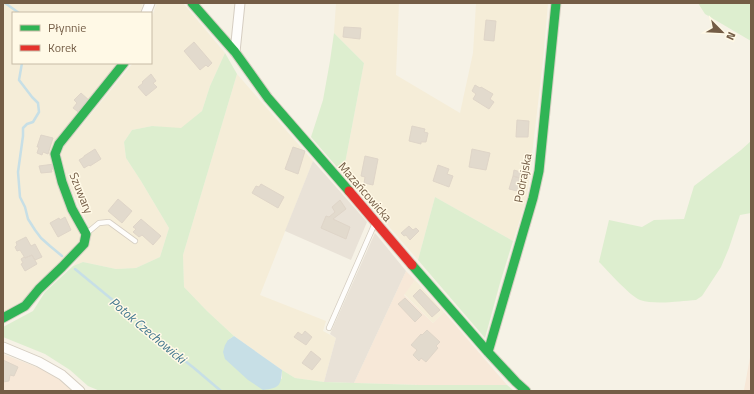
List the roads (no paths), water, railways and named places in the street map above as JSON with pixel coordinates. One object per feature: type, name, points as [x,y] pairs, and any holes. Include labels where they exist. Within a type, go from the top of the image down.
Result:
[{"type":"street","name":"Mazańcowicka","points":[[192,3],[234,52],[268,98],[488,352],[526,391]]},
{"type":"street","points":[[234,52],[240,3]]},
{"type":"street","name":"Podrajska","points":[[488,352],[533,198],[539,171],[556,3]]},
{"type":"street","name":"Szuwary","points":[[86,234],[72,209],[62,182],[55,154],[59,144],[123,64]]},
{"type":"street","points":[[3,318],[25,306],[39,289],[84,244],[86,234]]},
{"type":"street","points":[[3,347],[39,362],[62,375],[80,391]]},
{"type":"lane","points":[[86,234],[99,223],[109,222],[135,241]]},
{"type":"lane","points":[[329,328],[375,222]]},
{"type":"water","points":[[234,336],[282,370],[280,383],[276,387],[263,390],[248,380],[225,359],[223,352],[225,345],[228,340]]},
{"type":"waterway","name":"Potok Czechowicki","points":[[5,3],[18,12]]},
{"type":"waterway","name":"Potok Czechowicki","points":[[22,64],[19,80],[38,103],[39,112],[33,122],[27,124],[23,128],[18,172],[20,197],[25,207],[28,219],[35,230],[41,238],[62,256]]},
{"type":"waterway","name":"Potok Czechowicki","points":[[75,269],[221,391]]}]
